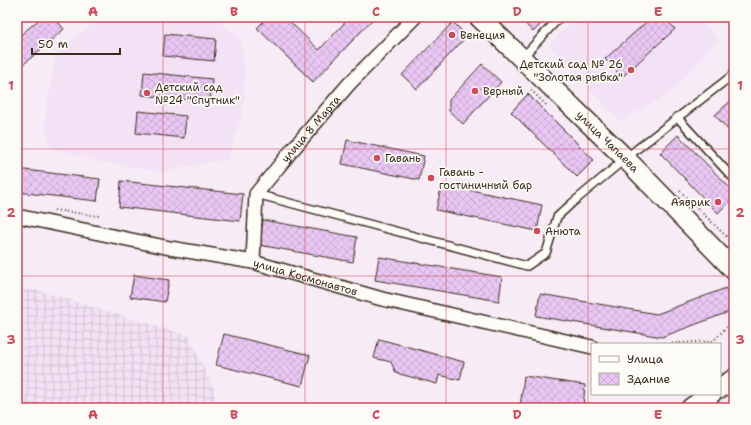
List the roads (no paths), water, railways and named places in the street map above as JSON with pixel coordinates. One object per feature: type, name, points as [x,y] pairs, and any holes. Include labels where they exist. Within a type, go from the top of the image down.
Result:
[{"type":"street","name":"улица 8 Марта","points":[[256,194],[349,84],[416,17]]},
{"type":"street","name":"улица Чапаева","points":[[479,17],[626,158],[734,270]]},
{"type":"street","points":[[253,262],[256,194]]},
{"type":"street","name":"улица Космонавтов","points":[[17,216],[170,248],[253,262],[382,299],[591,347]]},
{"type":"street","points":[[691,408],[710,395]]},
{"type":"lane","points":[[522,58],[560,17]]},
{"type":"lane","points":[[256,194],[527,266],[546,253],[557,217],[626,158],[734,74]]},
{"type":"lane","points":[[677,117],[734,179]]},
{"type":"place","name":"Венеция","points":[[452,35]]},
{"type":"place","name":"Детский сад № 26 \"Золотая рыбка\"","points":[[631,70]]},
{"type":"place","name":"Верный","points":[[475,91]]},
{"type":"place","name":"Детский сад №24 \"Спутник\"","points":[[147,93]]},
{"type":"place","name":"Гавань","points":[[377,158]]},
{"type":"place","name":"Гавань - гостиничный бар","points":[[431,178]]},
{"type":"place","name":"Аяврик","points":[[718,202]]},
{"type":"place","name":"Анюта","points":[[537,231]]}]
